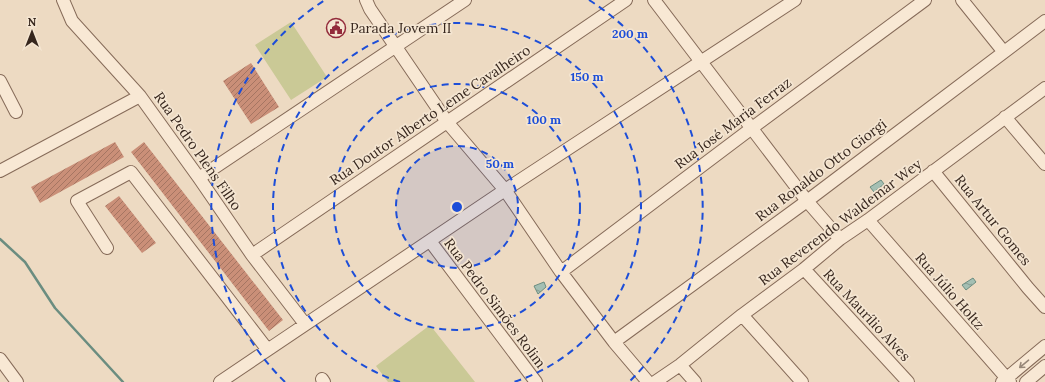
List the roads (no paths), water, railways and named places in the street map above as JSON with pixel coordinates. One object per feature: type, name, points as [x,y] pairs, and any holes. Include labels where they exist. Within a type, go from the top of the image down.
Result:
[{"type":"street","name":"Rua Pedro Plens Filho","points":[[63,0],[72,21],[140,96],[252,255],[305,324]]},
{"type":"street","points":[[366,0],[370,9],[447,122],[505,190],[561,272],[614,342],[648,382]]},
{"type":"street","points":[[199,178],[465,0]]},
{"type":"street","name":"Rua Doutor Alberto Leme Cavalheiro","points":[[252,255],[626,0]]},
{"type":"street","points":[[654,0],[807,200],[840,239]]},
{"type":"street","points":[[226,380],[268,349],[505,190],[795,0]]},
{"type":"street","name":"Rua José Maria Ferraz","points":[[561,272],[925,0]]},
{"type":"street","points":[[962,0],[1003,51]]},
{"type":"street","name":"Rua Ronaldo Otto Giorgi","points":[[614,342],[807,200],[1003,51],[1045,21]]},
{"type":"street","points":[[0,81],[16,112]]},
{"type":"street","name":"Rua Reverendo Waldemar Wey","points":[[655,382],[680,365],[840,239],[868,220],[1045,88]]},
{"type":"street","points":[[0,171],[140,96]]},
{"type":"street","points":[[1005,117],[1045,164]]},
{"type":"street","name":"Rua Artur Gomes","points":[[934,171],[1045,307]]},
{"type":"street","points":[[107,248],[77,201],[131,172],[268,349]]},
{"type":"street","name":"Rua Júlio Holtz","points":[[868,220],[1006,381]]},
{"type":"street","name":"Rua Pedro Simões Rolim","points":[[430,241],[536,382]]},
{"type":"street","name":"Rua Maurílio Alves","points":[[804,268],[908,382]]},
{"type":"street","points":[[1028,288],[1045,294]]},
{"type":"street","points":[[742,315],[802,382]]},
{"type":"street","points":[[1006,381],[1045,346]]},
{"type":"street","points":[[0,360],[17,382]]},
{"type":"street","points":[[680,365],[695,382]]},
{"type":"street","points":[[1026,382],[1045,366]]},
{"type":"water","points":[[881,180],[884,184],[874,192],[870,187]]},
{"type":"water","points":[[973,278],[976,282],[966,290],[962,285]]},
{"type":"water","points":[[544,282],[546,287],[538,294],[534,286]]},
{"type":"waterway","points":[[0,239],[25,262],[55,308],[123,382]]},
{"type":"place","name":"Parada Jovem II","points":[[336,28]]}]
